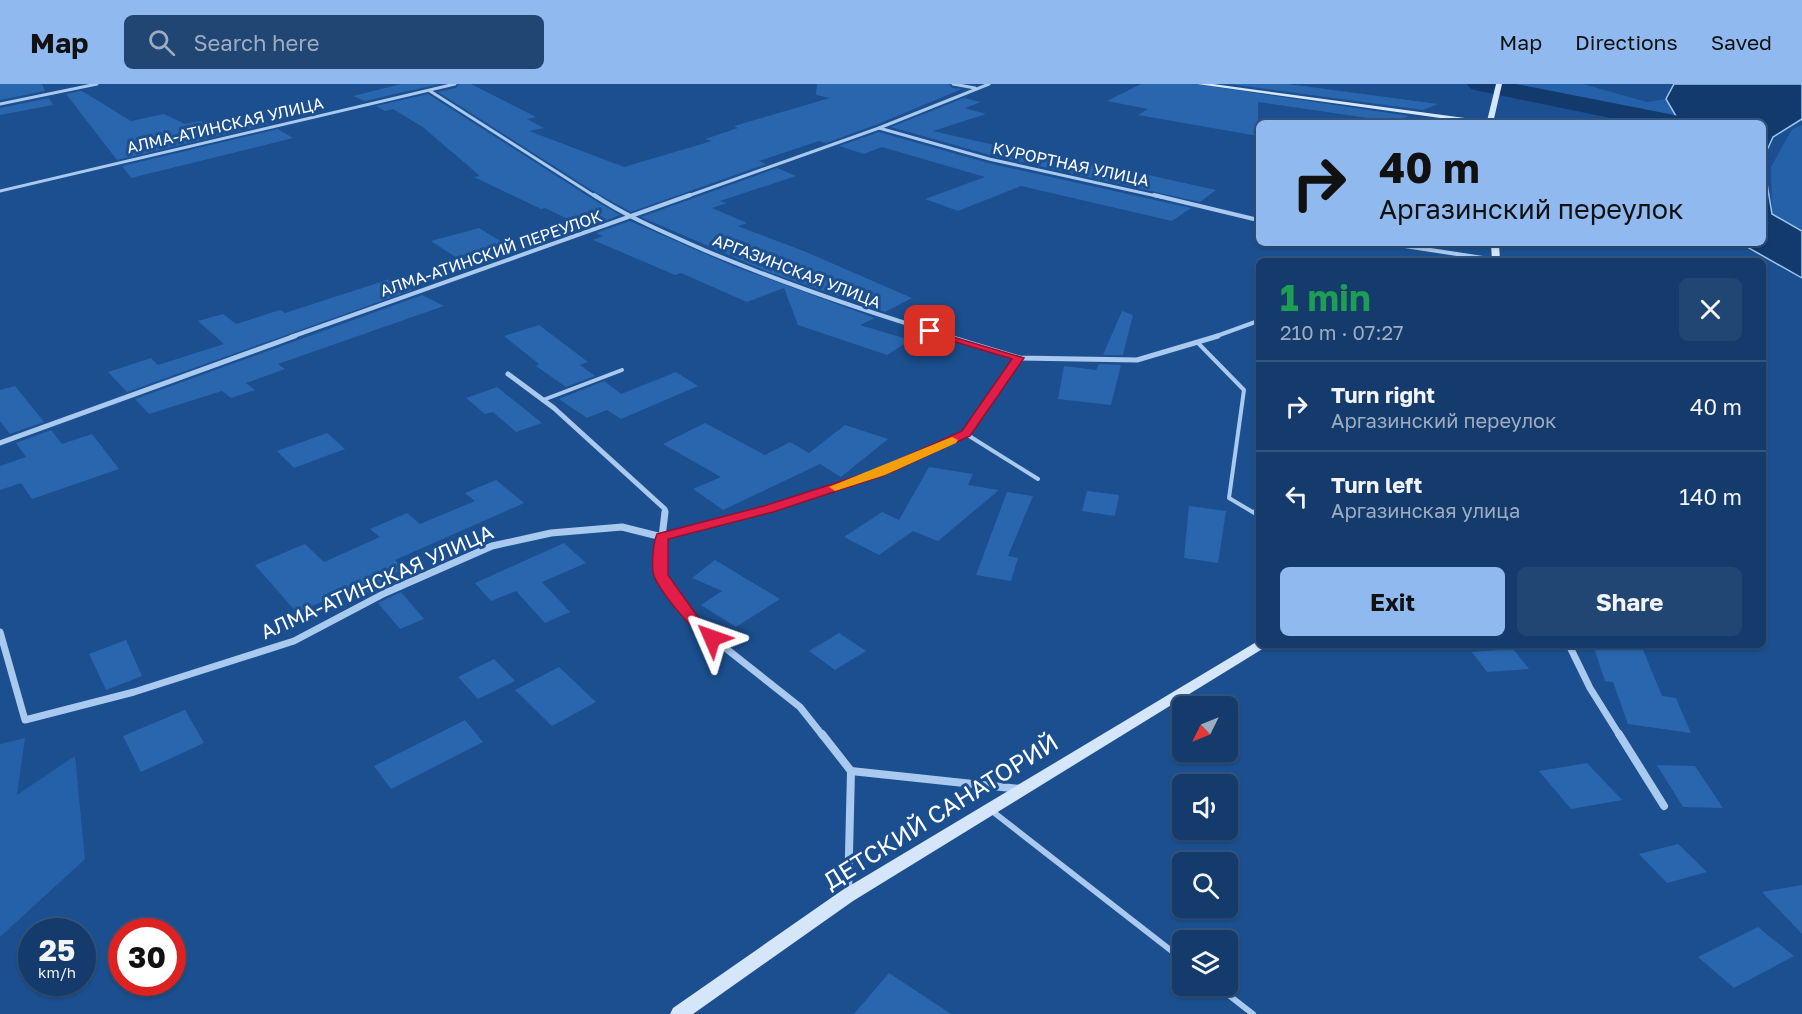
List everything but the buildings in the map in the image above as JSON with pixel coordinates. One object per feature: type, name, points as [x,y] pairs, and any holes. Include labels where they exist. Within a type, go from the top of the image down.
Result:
[{"type":"main road","points":[[1200,84],[1468,120]]},
{"type":"main road","points":[[1491,120],[1499,88]]},
{"type":"main road","name":"ДЕТСКИЙ САНАТОРИЙ","points":[[679,1014],[848,896],[1256,647]]},
{"type":"street","points":[[0,104],[98,84]]},
{"type":"street","name":"АЛМА-АТИНСКАЯ УЛИЦА","points":[[0,191],[455,84]]},
{"type":"street","points":[[953,84],[976,88]]},
{"type":"street","name":"АЛМА-АТИНСКИЙ ПЕРЕУЛОК","points":[[0,443],[879,128],[989,84]]},
{"type":"street","name":"АРГАЗИНСКАЯ УЛИЦА","points":[[430,91],[628,217],[756,272],[841,304],[1019,358],[1137,360],[1198,343],[1256,322]]},
{"type":"street","name":"КУРОРТНАЯ УЛИЦА","points":[[879,128],[989,159],[1108,184],[1256,220]]},
{"type":"street","points":[[1405,246],[1483,258]]},
{"type":"street","points":[[662,537],[768,509],[880,472],[966,434],[1019,358]]},
{"type":"street","points":[[508,374],[543,400],[665,509],[661,575],[695,624],[800,707],[852,771],[848,896]]},
{"type":"street","name":"АЛМА-АТИНСКАЯ УЛИЦА","points":[[0,632],[25,720],[134,692],[294,641],[385,593],[492,546],[551,532],[622,527],[662,537]]},
{"type":"street","points":[[1570,648],[1590,688],[1664,806]]},
{"type":"street","points":[[852,771],[1024,789]]},
{"type":"lane","points":[[1198,343],[1244,390],[1229,498],[1256,514]]},
{"type":"lane","points":[[543,400],[622,370]]},
{"type":"lane","points":[[966,434],[1038,479]]},
{"type":"lane","points":[[991,810],[1172,951]]},
{"type":"lane","points":[[1229,996],[1253,1014]]},
{"type":"shaded area","points":[[1514,84],[1583,84],[1647,102],[1666,99],[1678,120],[1625,120],[1581,107],[1509,91]]},
{"type":"shaded area","points":[[1674,84],[1802,84],[1802,119],[1773,137],[1766,152],[1766,120],[1678,120],[1666,99]]},
{"type":"shaded area","points":[[1802,125],[1802,230],[1772,214],[1771,167],[1792,129]]},
{"type":"shaded area","points":[[1766,177],[1772,214],[1802,231],[1802,278],[1745,246],[1766,246]]},
{"type":"shaded area","points":[[25,738],[17,795],[75,756],[85,859],[18,918],[0,937],[0,744]]},
{"type":"waterway","points":[[1479,84],[1659,120]]},
{"type":"slow traffic","points":[[835,487],[880,472],[952,440]]},
{"type":"route","points":[[712,638],[695,624],[661,575],[662,537],[768,509],[880,472],[966,434],[1019,358],[930,331]]}]
